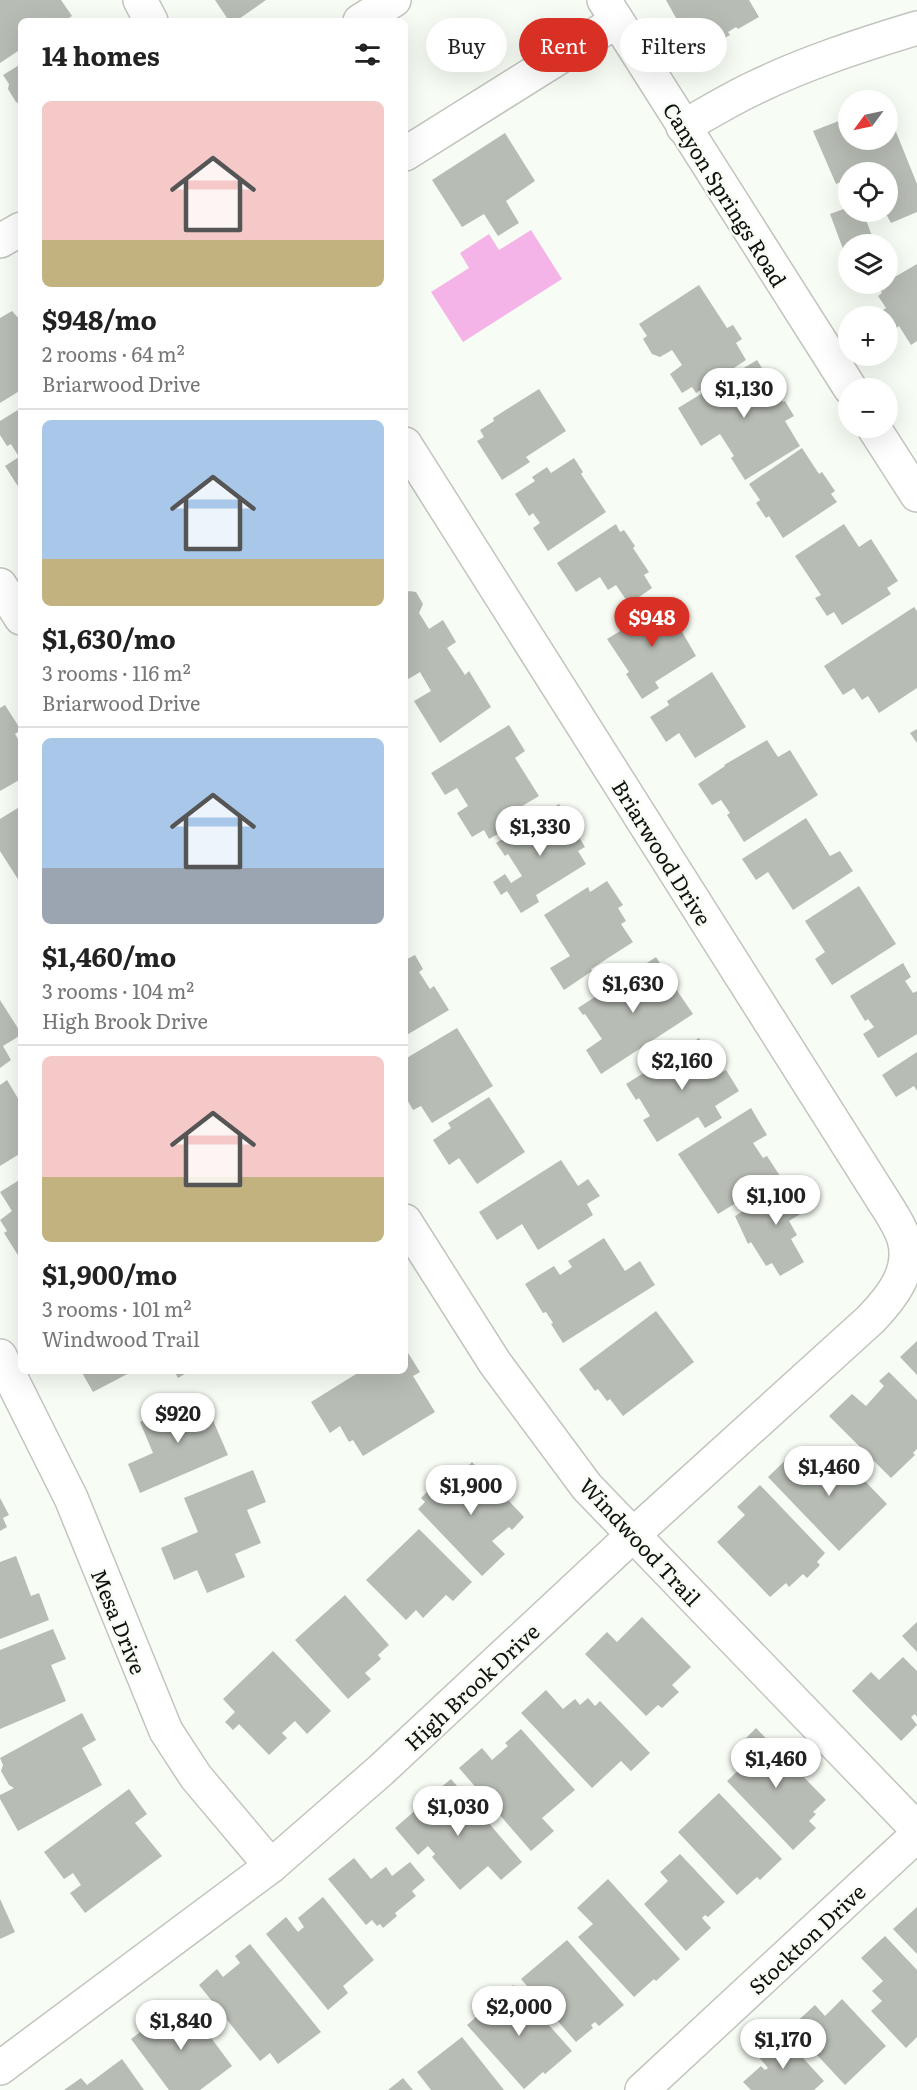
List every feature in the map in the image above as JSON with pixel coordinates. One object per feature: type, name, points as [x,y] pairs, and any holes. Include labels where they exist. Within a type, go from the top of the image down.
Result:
[{"type":"street","points":[[140,0],[149,18]]},
{"type":"street","points":[[365,18],[394,0]]},
{"type":"street","points":[[408,152],[610,10]]},
{"type":"street","name":"Canyon Springs Road","points":[[610,10],[844,378]]},
{"type":"street","points":[[683,127],[751,89],[802,66],[917,28]]},
{"type":"street","points":[[0,242],[18,231]]},
{"type":"street","points":[[880,438],[917,495]]},
{"type":"street","name":"Briarwood Drive","points":[[408,449],[881,1197],[904,1239],[907,1266]]},
{"type":"street","points":[[0,585],[18,613]]},
{"type":"street","name":"Windwood Trail","points":[[408,1226],[495,1363],[588,1487],[917,1829]]},
{"type":"street","name":"High Brook Drive","points":[[0,2068],[271,1866],[381,1770],[634,1534],[872,1319],[891,1298],[907,1266]]},
{"type":"street","name":"Mesa Drive","points":[[0,1356],[70,1498],[166,1731],[196,1777],[271,1866]]},
{"type":"street","name":"Stockton Drive","points":[[642,2090],[917,1835]]},
{"type":"shaded area","points":[[531,230],[562,279],[463,342],[431,292],[469,268],[460,253],[489,234],[499,250]]},
{"type":"building","points":[[0,0],[61,0],[72,16],[69,18],[18,18],[18,51],[0,63]]},
{"type":"building","points":[[215,0],[266,0],[240,18],[227,18]]},
{"type":"building","points":[[666,0],[749,0],[759,17],[738,29],[736,27],[728,32],[730,35],[727,37],[727,18],[676,18]]},
{"type":"building","points":[[18,66],[18,103],[8,89],[9,84],[3,75]]},
{"type":"building","points":[[838,121],[838,150],[898,150],[898,137],[917,184],[917,212],[898,220],[898,162],[838,162],[838,183],[836,184],[813,131]]},
{"type":"building","points":[[505,133],[535,181],[506,201],[519,223],[498,236],[484,214],[462,227],[432,180]]},
{"type":"building","points":[[838,211],[838,222],[867,222],[871,234],[838,236],[830,214]]},
{"type":"building","points":[[917,264],[917,341],[911,345],[898,327],[898,306],[885,306],[878,296],[898,294],[898,275]]},
{"type":"building","points":[[699,285],[727,328],[733,325],[742,339],[736,343],[746,360],[696,393],[692,387],[682,393],[670,374],[682,365],[672,350],[660,357],[652,354],[643,339],[647,336],[639,324]]},
{"type":"building","points":[[12,311],[18,318],[18,392],[0,403],[0,318]]},
{"type":"building","points":[[757,360],[794,416],[785,421],[800,446],[745,480],[720,434],[701,446],[678,408]]},
{"type":"building","points":[[539,389],[566,431],[526,457],[530,462],[502,480],[477,441],[484,437],[480,430],[494,421],[493,418]]},
{"type":"building","points":[[18,410],[18,455],[11,444],[7,446],[0,435],[0,421]]},
{"type":"building","points":[[802,448],[819,474],[822,472],[835,491],[831,494],[837,502],[783,538],[769,516],[766,518],[756,503],[760,500],[749,484]]},
{"type":"building","points":[[18,458],[18,486],[5,466]]},
{"type":"building","points":[[574,458],[583,472],[581,474],[606,512],[548,551],[533,528],[540,523],[533,513],[529,516],[515,494],[535,481],[532,477],[547,467],[551,473]]},
{"type":"building","points":[[616,524],[620,532],[624,530],[635,546],[633,548],[649,572],[644,575],[652,588],[629,604],[616,585],[608,590],[600,577],[576,592],[557,563]]},
{"type":"building","points":[[844,524],[859,547],[871,539],[898,581],[887,588],[891,594],[842,625],[834,612],[827,616],[815,598],[821,595],[795,556]]},
{"type":"building","points":[[408,592],[416,592],[423,604],[419,613],[429,629],[443,620],[456,642],[447,648],[465,675],[469,671],[491,707],[440,743],[414,701],[431,691],[420,672],[408,679]]},
{"type":"building","points":[[665,602],[696,656],[655,682],[659,688],[642,699],[626,674],[629,672],[607,639],[630,625],[628,622]]},
{"type":"building","points":[[914,607],[917,611],[917,688],[879,713],[868,696],[862,700],[854,688],[843,695],[824,666]]},
{"type":"building","points":[[712,672],[746,727],[695,758],[679,733],[666,742],[650,717],[669,705],[667,701]]},
{"type":"building","points":[[5,705],[18,725],[18,732],[15,734],[18,739],[18,781],[0,791],[0,708]]},
{"type":"building","points":[[509,725],[525,751],[515,758],[539,796],[504,817],[510,827],[489,839],[484,830],[472,837],[457,813],[468,806],[457,788],[445,795],[431,773]]},
{"type":"building","points":[[917,729],[917,743],[910,733]]},
{"type":"building","points":[[767,740],[778,757],[790,750],[818,795],[744,842],[727,815],[730,813],[721,800],[712,805],[698,784],[724,765]]},
{"type":"building","points":[[559,804],[585,847],[578,851],[586,864],[536,895],[539,902],[521,913],[507,891],[501,895],[493,882],[505,874],[511,883],[522,876],[508,854],[505,856],[496,843]]},
{"type":"building","points":[[18,808],[18,879],[0,851],[0,819]]},
{"type":"building","points":[[806,818],[830,856],[840,851],[853,871],[793,910],[768,872],[756,880],[742,859]]},
{"type":"building","points":[[607,881],[623,905],[618,908],[626,921],[621,924],[633,942],[591,969],[592,971],[564,990],[550,968],[570,956],[544,915],[588,887],[590,892]]},
{"type":"building","points":[[859,886],[896,944],[832,985],[815,959],[825,952],[805,921]]},
{"type":"building","points":[[415,955],[423,969],[419,972],[430,989],[434,986],[449,1010],[408,1034],[408,958]]},
{"type":"building","points":[[656,957],[674,985],[662,993],[665,997],[676,989],[693,1014],[601,1074],[586,1050],[602,1039],[585,1014],[583,1015],[578,1008]]},
{"type":"building","points":[[903,963],[911,977],[905,981],[913,993],[917,991],[917,1034],[878,1058],[863,1034],[874,1027],[868,1019],[865,1021],[850,996]]},
{"type":"building","points":[[0,1000],[18,1028],[18,1037],[3,1046],[11,1060],[0,1068]]},
{"type":"building","points":[[457,1028],[493,1086],[432,1123],[421,1106],[413,1110],[408,1101],[408,1057]]},
{"type":"building","points":[[699,1038],[716,1066],[707,1071],[712,1079],[726,1070],[739,1091],[715,1106],[722,1118],[705,1128],[698,1117],[657,1142],[643,1120],[650,1116],[639,1098],[636,1100],[626,1084]]},
{"type":"building","points":[[917,1052],[917,1091],[914,1086],[896,1097],[882,1075]]},
{"type":"building","points":[[7,1080],[18,1098],[18,1155],[0,1166],[0,1085]]},
{"type":"building","points":[[489,1097],[525,1152],[477,1184],[459,1158],[449,1165],[433,1140],[451,1128],[448,1123]]},
{"type":"building","points":[[751,1108],[767,1135],[753,1143],[763,1158],[767,1156],[780,1176],[718,1214],[678,1154]]},
{"type":"building","points":[[561,1160],[578,1186],[588,1179],[600,1196],[587,1204],[593,1215],[538,1250],[522,1224],[497,1240],[479,1212]]},
{"type":"building","points":[[797,1179],[813,1206],[789,1221],[797,1235],[791,1239],[804,1262],[780,1276],[772,1263],[766,1266],[751,1242],[748,1244],[735,1216]]},
{"type":"building","points":[[18,1181],[18,1255],[4,1233],[7,1231],[0,1220],[12,1211],[0,1192]]},
{"type":"building","points":[[604,1238],[625,1271],[640,1261],[655,1285],[563,1343],[546,1312],[543,1313],[525,1284],[554,1266],[560,1275],[572,1267],[568,1261]]},
{"type":"building","points":[[656,1311],[694,1362],[623,1416],[610,1399],[607,1401],[598,1389],[595,1391],[579,1369]]},
{"type":"building","points":[[917,1341],[917,1375],[900,1357]]},
{"type":"building","points":[[408,1353],[420,1372],[413,1376],[435,1412],[363,1456],[353,1440],[349,1442],[340,1426],[330,1433],[311,1402],[356,1374],[408,1374]]},
{"type":"building","points":[[889,1372],[917,1400],[917,1449],[913,1453],[915,1455],[891,1478],[829,1416],[852,1394],[866,1406],[884,1386],[879,1381]]},
{"type":"building","points":[[83,1374],[127,1374],[93,1392]]},
{"type":"building","points":[[202,1395],[228,1455],[140,1493],[128,1464],[153,1453],[140,1422]]},
{"type":"building","points":[[794,1452],[815,1474],[838,1453],[887,1504],[839,1551],[768,1477]]},
{"type":"building","points":[[472,1462],[524,1517],[512,1530],[509,1527],[492,1541],[505,1554],[482,1576],[418,1509],[425,1502],[421,1498],[439,1480],[443,1484],[462,1466],[465,1469]]},
{"type":"building","points":[[253,1470],[266,1502],[247,1510],[261,1543],[235,1554],[245,1577],[207,1593],[197,1570],[174,1580],[161,1548],[198,1532],[184,1498]]},
{"type":"building","points":[[760,1485],[825,1553],[817,1562],[820,1565],[807,1578],[803,1574],[789,1587],[786,1583],[770,1597],[717,1542],[745,1515],[737,1507]]},
{"type":"building","points":[[0,1498],[9,1515],[3,1518],[7,1527],[0,1531]]},
{"type":"building","points":[[419,1529],[472,1582],[453,1601],[446,1595],[423,1618],[416,1610],[406,1620],[366,1580]]},
{"type":"building","points":[[16,1556],[31,1596],[39,1593],[49,1620],[0,1639],[0,1562]]},
{"type":"building","points":[[345,1595],[389,1645],[378,1655],[381,1659],[365,1673],[371,1679],[348,1699],[295,1640]]},
{"type":"building","points":[[642,1617],[691,1667],[672,1685],[679,1692],[662,1708],[658,1705],[646,1716],[585,1654],[607,1632],[617,1642]]},
{"type":"building","points":[[917,1622],[917,1652],[902,1636]]},
{"type":"building","points":[[53,1629],[66,1659],[51,1665],[66,1701],[0,1729],[0,1650]]},
{"type":"building","points":[[273,1651],[331,1711],[307,1734],[295,1721],[282,1733],[287,1738],[269,1755],[239,1724],[233,1730],[225,1722],[235,1712],[223,1699]]},
{"type":"building","points":[[903,1657],[917,1671],[917,1717],[915,1714],[911,1717],[917,1725],[901,1741],[852,1691],[871,1672],[879,1680]]},
{"type":"building","points":[[546,1690],[563,1709],[575,1699],[580,1705],[588,1698],[595,1706],[600,1701],[650,1753],[631,1771],[621,1761],[592,1788],[521,1713]]},
{"type":"building","points":[[82,1713],[96,1740],[82,1748],[102,1785],[18,1831],[0,1799],[0,1795],[14,1788],[9,1785],[1,1771],[3,1765],[0,1758]]},
{"type":"building","points":[[756,1728],[826,1800],[813,1812],[816,1814],[809,1821],[816,1828],[793,1850],[727,1781],[745,1764],[733,1751]]},
{"type":"building","points":[[521,1729],[575,1790],[542,1818],[554,1831],[531,1851],[459,1768],[482,1748],[492,1760],[508,1746],[505,1743]]},
{"type":"building","points":[[451,1779],[522,1862],[501,1880],[488,1866],[460,1890],[432,1857],[435,1854],[428,1846],[418,1855],[395,1828],[426,1801],[428,1805],[437,1797],[434,1793]]},
{"type":"building","points":[[129,1789],[147,1814],[135,1823],[162,1856],[85,1913],[70,1893],[81,1885],[73,1873],[64,1879],[44,1852]]},
{"type":"building","points":[[719,1793],[782,1859],[760,1880],[757,1877],[737,1895],[678,1832]]},
{"type":"building","points":[[680,1854],[725,1902],[708,1917],[705,1915],[702,1918],[711,1928],[686,1951],[644,1904],[668,1881],[660,1872]]},
{"type":"building","points":[[354,1858],[371,1879],[386,1867],[392,1876],[410,1862],[425,1880],[412,1891],[416,1896],[395,1913],[397,1916],[383,1928],[380,1924],[377,1926],[372,1920],[366,1925],[328,1879]]},
{"type":"building","points":[[608,1879],[680,1959],[634,1997],[578,1937],[593,1924],[577,1908]]},
{"type":"building","points":[[323,1897],[374,1960],[343,1986],[348,1993],[328,2010],[266,1934],[286,1917],[298,1932],[304,1927],[298,1918]]},
{"type":"building","points":[[0,1899],[15,1932],[0,1939]]},
{"type":"building","points":[[917,1907],[917,1954],[893,1929]]},
{"type":"building","points":[[885,1936],[917,1970],[917,2037],[906,2048],[871,2011],[882,2001],[872,1991],[883,1981],[861,1958]]},
{"type":"building","points":[[567,1940],[624,2005],[599,2026],[595,2022],[591,2025],[593,2028],[576,2042],[521,1979]]},
{"type":"building","points":[[250,1944],[321,2032],[278,2064],[270,2053],[260,2061],[199,1985],[217,1969],[223,1977],[240,1963],[235,1956]]},
{"type":"building","points":[[513,1985],[572,2051],[524,2089],[467,2025]]},
{"type":"building","points":[[842,1999],[886,2046],[845,2085],[791,2027],[815,2005],[825,2016]]},
{"type":"building","points":[[183,2000],[232,2066],[200,2090],[169,2090],[131,2039]]},
{"type":"building","points":[[782,2035],[824,2081],[814,2090],[751,2090],[743,2082],[761,2066],[765,2070],[768,2068],[758,2056]]},
{"type":"building","points":[[462,2037],[504,2090],[431,2090],[417,2072]]},
{"type":"building","points":[[122,2059],[144,2090],[64,2090],[81,2078],[87,2085]]},
{"type":"building","points":[[403,2078],[413,2090],[388,2090]]}]
